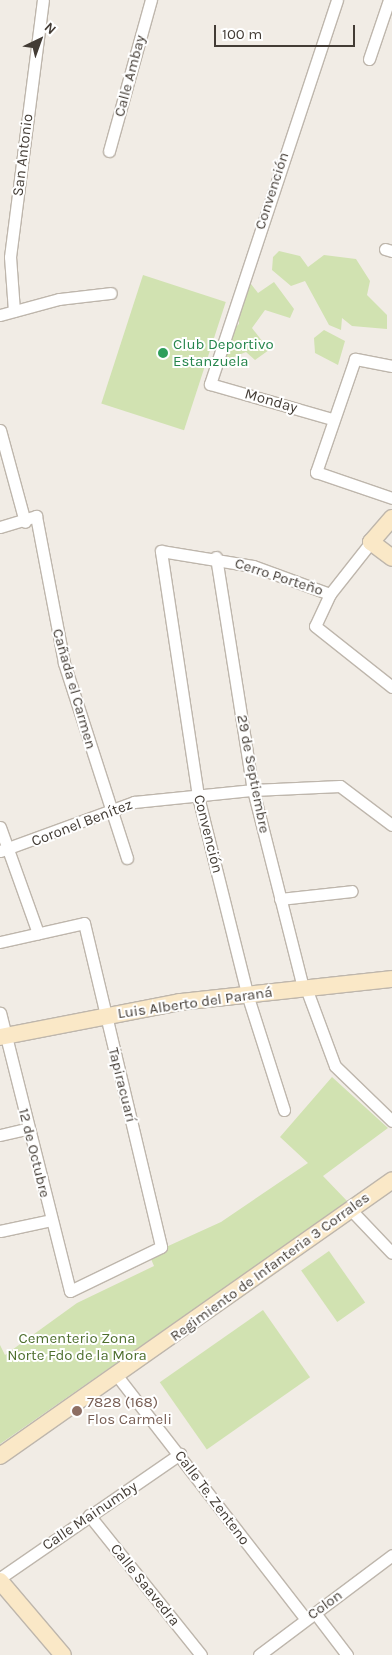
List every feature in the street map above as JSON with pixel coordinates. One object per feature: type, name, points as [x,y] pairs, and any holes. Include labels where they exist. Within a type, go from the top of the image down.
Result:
[{"type":"street","name":"San Antonio","points":[[14,310],[10,257],[43,0]]},
{"type":"street","name":"Calle Ambay","points":[[109,151],[151,0]]},
{"type":"street","name":"Convención","points":[[210,384],[337,0]]},
{"type":"street","points":[[368,59],[389,0]]},
{"type":"street","points":[[0,315],[14,310],[111,293]]},
{"type":"street","points":[[392,366],[359,357],[332,419],[316,474],[392,498]]},
{"type":"street","name":"Monday","points":[[210,384],[332,419]]},
{"type":"street","points":[[0,430],[25,522],[0,527]]},
{"type":"street","name":"Cañada el Carmen","points":[[25,522],[36,516],[64,663],[110,812],[127,858]]},
{"type":"street","name":"Cerro Porteño","points":[[161,551],[216,557],[330,594],[392,518]]},
{"type":"street","points":[[371,542],[392,558]]},
{"type":"street","name":"Convención","points":[[161,551],[198,796],[248,997],[284,1110]]},
{"type":"street","name":"29 de Septiembre","points":[[216,557],[253,790],[280,899],[305,988],[335,1066],[392,1121]]},
{"type":"street","points":[[330,594],[315,626],[392,687]]},
{"type":"street","name":"Coronel Benítez","points":[[4,850],[134,802],[253,790],[340,786],[392,824]]},
{"type":"street","points":[[0,827],[4,850],[38,933],[0,942]]},
{"type":"street","points":[[280,899],[352,891]]},
{"type":"street","name":"Tapiracuarí","points":[[38,933],[84,923],[161,1247],[70,1292]]},
{"type":"street","name":"Luis Alberto del Paraná","points":[[3,1037],[180,1002],[248,997],[305,988],[392,979]]},
{"type":"street","name":"12 de Octubre","points":[[0,1013],[3,1037],[26,1129],[70,1292]]},
{"type":"street","points":[[0,1135],[26,1129]]},
{"type":"street","name":"Regimiento de Infanteria 3 Corrales","points":[[0,1456],[118,1377],[392,1180]]},
{"type":"street","points":[[351,1210],[392,1253]]},
{"type":"street","points":[[0,1231],[51,1220]]},
{"type":"street","name":"Calle Te. Zenteno","points":[[118,1377],[311,1616],[347,1655]]},
{"type":"street","name":"Calle Mainumby","points":[[0,1579],[89,1515],[180,1454]]},
{"type":"street","name":"Calle Saavedra","points":[[89,1515],[201,1655]]},
{"type":"street","name":"Colon","points":[[258,1655],[392,1555]]},
{"type":"street","points":[[0,1579],[63,1655]]},
{"type":"green space","points":[[279,251],[300,256],[308,267],[324,255],[356,259],[370,281],[367,295],[387,315],[387,329],[352,326],[342,318],[341,330],[329,325],[305,281],[291,286],[272,270],[273,257]]},
{"type":"green space","name":"Club Deportivo Estanzuela","points":[[143,275],[226,302],[184,430],[101,403]]},
{"type":"green space","points":[[274,282],[294,309],[290,318],[265,310],[252,328],[269,350],[255,360],[246,352],[234,357],[230,366],[222,363],[232,330],[239,324],[238,289],[251,284],[258,293]]},
{"type":"green space","points":[[324,330],[345,341],[338,365],[315,353],[314,338]]},
{"type":"green space","name":"Cementerio Zona Norte Fdo de la Mora","points":[[332,1077],[388,1128],[323,1176],[348,1202],[0,1444],[0,1345],[5,1355],[77,1303],[154,1266],[151,1259],[166,1247],[221,1222],[308,1163],[280,1137]]},
{"type":"green space","points":[[329,1251],[365,1303],[337,1322],[301,1271]]},
{"type":"green space","points":[[263,1310],[310,1377],[207,1449],[160,1382]]},
{"type":"place","name":"Club Deportivo Estanzuela","points":[[163,353]]},
{"type":"place","name":"7828 (168) Flos Carmeli","points":[[77,1411]]}]
